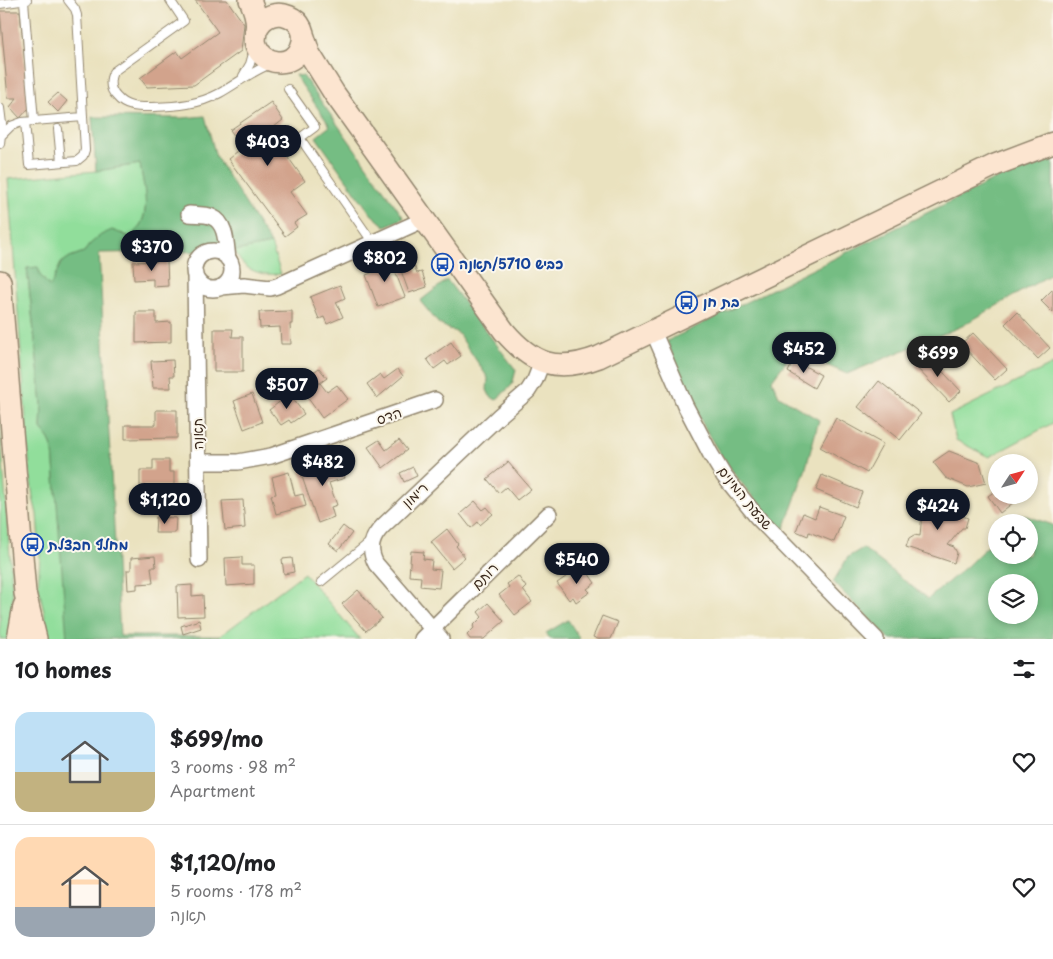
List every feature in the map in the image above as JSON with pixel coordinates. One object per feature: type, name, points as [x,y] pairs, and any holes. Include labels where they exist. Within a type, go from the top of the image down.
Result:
[{"type":"main road","points":[[250,0],[254,12],[257,48],[263,56],[271,60],[284,61],[312,72],[334,93]]},
{"type":"main road","points":[[273,0],[299,23],[309,53],[334,93],[504,331],[524,352],[542,362],[558,366],[584,362],[653,331],[995,165],[1053,143]]},
{"type":"main road","points":[[256,34],[261,21],[269,16],[278,14],[290,16]]},
{"type":"main road","points":[[284,61],[294,58],[300,50],[304,37]]},
{"type":"main road","points":[[0,281],[25,593],[36,639]]},
{"type":"main road","points":[[18,639],[25,593]]},
{"type":"street","points":[[189,214],[214,217],[219,222],[223,228],[232,269],[227,283],[202,297],[196,307]]},
{"type":"street","points":[[259,286],[244,278],[220,252],[206,253],[196,264],[195,274],[201,284],[207,287],[218,288],[244,285],[270,288],[425,220]]},
{"type":"street","name":"תאנה","points":[[195,274],[199,560]]},
{"type":"street","name":"שבעת המינים","points":[[653,331],[688,413],[724,476],[758,518],[876,639]]},
{"type":"street","name":"רימון","points":[[372,540],[383,526],[528,391],[536,380],[542,362]]},
{"type":"street","name":"הדס","points":[[198,462],[238,462],[271,456],[435,400]]},
{"type":"street","name":"רותם","points":[[432,636],[549,514]]},
{"type":"street","points":[[372,540],[371,551],[376,564],[432,636]]},
{"type":"lane","points":[[24,0],[30,121],[29,165],[77,161],[83,156],[85,150],[76,15],[75,9],[68,0]]},
{"type":"lane","points":[[0,4],[28,0]]},
{"type":"lane","points":[[170,0],[184,21],[113,72],[111,77],[112,88],[118,99],[130,106],[183,106],[212,97],[268,65],[284,61]]},
{"type":"lane","points":[[240,80],[252,59],[256,34]]},
{"type":"lane","points":[[288,89],[315,127],[300,138],[373,243]]},
{"type":"lane","points":[[0,108],[2,124],[0,140]]},
{"type":"lane","points":[[0,140],[11,126],[30,121],[83,117]]},
{"type":"lane","points":[[58,129],[61,162]]},
{"type":"lane","points":[[321,582],[372,540]]},
{"type":"green space","points":[[295,75],[303,76],[404,218],[385,226],[371,214],[316,137],[330,126]]},
{"type":"green space","points":[[205,116],[216,157],[271,244],[235,251],[99,253],[120,636],[220,636],[217,639],[67,639],[53,450],[49,439],[41,429],[42,404],[27,268],[38,267],[40,275],[50,287],[61,263],[70,257],[84,252],[101,235],[112,230],[130,237],[142,221],[146,203],[140,164],[96,171],[92,117],[182,118]]},
{"type":"green space","points":[[1053,157],[1053,273],[962,326],[847,374],[794,351],[772,380],[779,396],[819,420],[805,471],[783,532],[736,476],[711,439],[693,403],[667,341],[1018,168]]},
{"type":"green space","points":[[140,164],[145,193],[145,212],[142,221],[130,237],[121,233],[90,244],[84,252],[70,257],[62,263],[50,287],[40,275],[27,268],[42,404],[41,429],[49,439],[53,450],[67,628],[67,639],[50,639],[38,584],[40,556],[37,514],[30,474],[8,179],[96,171]]},
{"type":"green space","points":[[271,244],[281,274],[253,271],[242,263],[235,251]]},
{"type":"green space","points":[[447,280],[516,370],[512,385],[496,400],[490,396],[487,390],[488,378],[458,333],[439,324],[420,301]]},
{"type":"green space","points":[[1053,364],[1053,423],[995,454],[988,454],[988,456],[956,440],[950,415]]},
{"type":"green space","points":[[0,425],[13,597],[11,630],[7,639],[0,639]]},
{"type":"green space","points":[[1038,520],[1053,525],[1053,639],[889,639],[833,582],[848,557],[863,548],[928,599],[988,546],[988,564],[1038,564]]},
{"type":"green space","points":[[304,573],[360,639],[216,639]]},
{"type":"green space","points":[[568,620],[580,639],[550,639],[546,633]]},
{"type":"building","points":[[195,0],[227,0],[244,24],[241,51],[194,85],[147,87],[140,78],[177,51],[182,58],[218,32]]},
{"type":"building","points":[[0,11],[20,11],[29,108],[20,118],[10,107],[17,98],[8,98]]},
{"type":"building","points":[[58,93],[67,101],[58,112],[48,102]]},
{"type":"building","points":[[271,102],[283,120],[274,127],[288,145],[283,150],[305,181],[290,192],[307,215],[294,223],[297,227],[285,236],[228,159],[243,147],[230,130]]},
{"type":"building","points":[[407,247],[417,273],[422,272],[427,287],[409,293],[394,251]]},
{"type":"building","points":[[388,253],[405,297],[378,307],[366,275],[376,271],[374,266],[384,262],[381,255]]},
{"type":"building","points":[[167,261],[168,286],[153,287],[153,279],[134,280],[133,262]]},
{"type":"building","points":[[340,285],[345,298],[336,302],[343,317],[327,324],[324,317],[319,319],[310,297]]},
{"type":"building","points":[[1053,289],[1053,313],[1041,301]]},
{"type":"building","points":[[292,311],[292,324],[290,324],[291,344],[281,344],[280,327],[260,328],[259,312]]},
{"type":"building","points":[[136,312],[156,312],[156,323],[171,322],[171,342],[136,343]]},
{"type":"building","points":[[1017,312],[1050,348],[1038,359],[1005,324]]},
{"type":"building","points":[[214,329],[233,329],[232,337],[243,337],[243,372],[214,372]]},
{"type":"building","points":[[973,333],[1007,369],[995,380],[961,344]]},
{"type":"building","points":[[451,342],[461,356],[448,365],[445,361],[434,369],[427,359]]},
{"type":"building","points":[[927,355],[961,391],[949,402],[915,366]]},
{"type":"building","points":[[173,360],[174,376],[170,376],[171,388],[153,388],[151,361]]},
{"type":"building","points":[[794,360],[821,375],[814,388],[788,372]]},
{"type":"building","points":[[319,368],[327,378],[320,383],[327,392],[337,385],[348,399],[322,418],[298,384]]},
{"type":"building","points":[[398,369],[403,376],[377,398],[367,384],[380,374],[384,379]]},
{"type":"building","points":[[879,381],[921,414],[900,440],[858,407]]},
{"type":"building","points":[[288,392],[304,414],[291,423],[289,420],[281,425],[269,410],[282,400],[281,398]]},
{"type":"building","points":[[252,394],[262,422],[244,429],[234,401]]},
{"type":"building","points":[[156,410],[177,410],[177,438],[125,439],[125,425],[156,425]]},
{"type":"building","points":[[836,418],[883,444],[867,473],[820,447]]},
{"type":"building","points":[[379,440],[386,450],[399,440],[407,450],[383,468],[368,447]]},
{"type":"building","points":[[949,451],[980,463],[986,483],[968,487],[946,478],[933,462]]},
{"type":"building","points":[[339,458],[345,478],[329,483],[337,505],[331,507],[334,517],[318,523],[300,471]]},
{"type":"building","points":[[153,460],[169,460],[169,472],[174,472],[174,486],[140,486],[140,470],[153,470]]},
{"type":"building","points":[[508,462],[531,489],[517,500],[506,487],[499,493],[487,479]]},
{"type":"building","points":[[413,467],[417,476],[404,482],[400,473]]},
{"type":"building","points":[[289,472],[295,496],[303,494],[306,506],[276,514],[271,495],[276,494],[272,477]]},
{"type":"building","points":[[822,475],[862,492],[856,507],[816,490]]},
{"type":"building","points":[[243,500],[245,528],[225,530],[222,501]]},
{"type":"building","points":[[475,501],[483,510],[487,507],[493,514],[480,525],[478,522],[471,528],[460,514]]},
{"type":"building","points":[[923,501],[933,505],[938,503],[954,507],[960,515],[968,518],[965,528],[962,528],[948,545],[954,547],[957,553],[954,563],[906,547],[909,538],[914,535],[920,536],[922,513],[919,512]]},
{"type":"building","points":[[994,504],[1011,504],[1000,513]]},
{"type":"building","points":[[819,507],[844,516],[834,542],[809,532],[808,536],[796,531],[803,513],[815,518]]},
{"type":"building","points":[[156,517],[176,518],[175,533],[155,533]]},
{"type":"building","points":[[343,526],[352,533],[338,551],[329,544]]},
{"type":"building","points":[[447,529],[458,544],[456,546],[465,557],[452,568],[431,542]]},
{"type":"building","points":[[411,551],[424,552],[423,559],[432,560],[431,569],[441,570],[439,588],[420,586],[421,577],[409,576]]},
{"type":"building","points":[[155,556],[156,567],[151,567],[153,583],[137,584],[137,589],[128,590],[127,570],[131,570],[131,558]]},
{"type":"building","points":[[242,557],[242,565],[254,565],[254,584],[226,586],[225,558]]},
{"type":"building","points":[[292,558],[294,572],[284,574],[282,559]]},
{"type":"building","points":[[584,567],[595,583],[587,589],[590,592],[576,602],[573,597],[569,600],[557,583],[573,572],[576,576],[579,574],[577,571]]},
{"type":"building","points":[[518,576],[526,587],[523,590],[532,602],[515,615],[499,595],[509,587],[507,584]]},
{"type":"building","points":[[192,585],[192,596],[203,595],[204,616],[178,617],[177,586]]},
{"type":"building","points":[[358,590],[382,618],[366,631],[342,604]]},
{"type":"building","points":[[488,603],[504,621],[484,639],[470,639],[467,635],[482,617],[478,612]]},
{"type":"building","points":[[602,616],[618,622],[611,639],[593,637]]},
{"type":"building","points":[[199,620],[201,628],[183,634],[181,626]]},
{"type":"place","name":"כביש 5710/תאנה","points":[[443,264]]},
{"type":"place","name":"בת חן","points":[[687,302]]},
{"type":"place","name":"מחלף חבצלת","points":[[32,545]]}]
